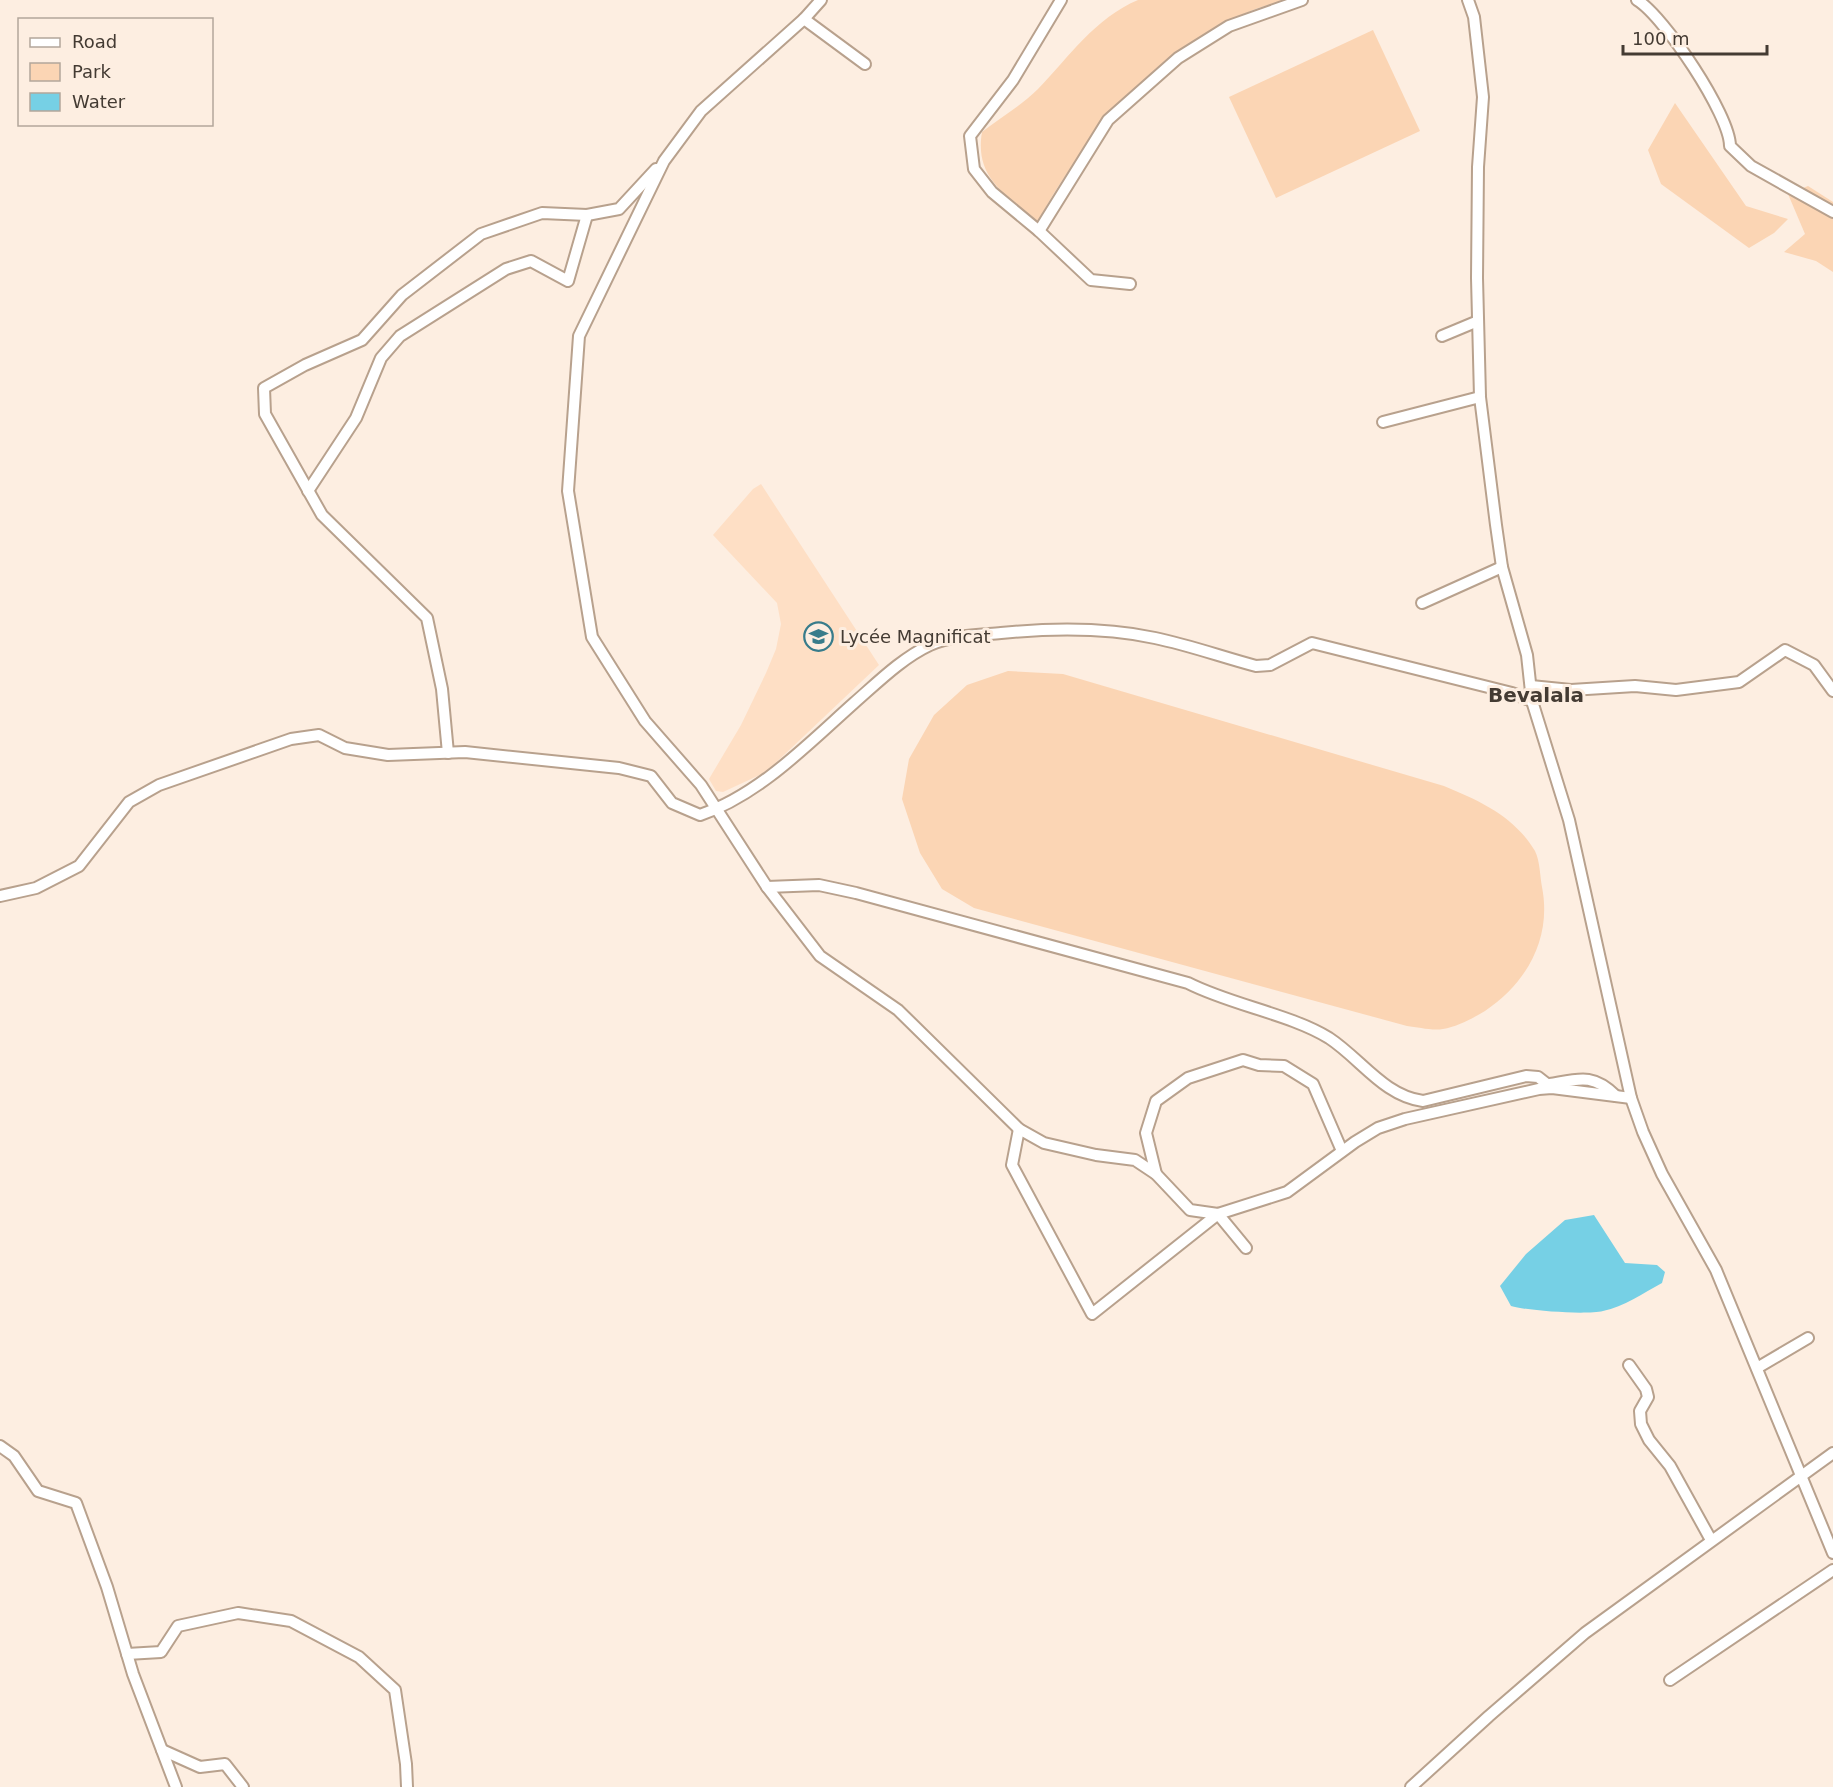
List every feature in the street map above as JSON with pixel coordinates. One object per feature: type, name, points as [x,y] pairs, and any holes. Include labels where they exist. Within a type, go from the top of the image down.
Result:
[{"type":"street","points":[[448,753],[442,689],[427,618],[322,515],[265,414],[264,388],[305,365],[363,340],[402,295],[481,234],[542,213],[587,215],[619,208],[664,160],[701,111],[804,19],[821,0]]},
{"type":"street","points":[[1060,0],[1013,80],[970,136],[974,170],[992,192],[1040,231],[1091,280],[1130,284]]},
{"type":"street","points":[[1040,231],[1108,120],[1178,58],[1229,26],[1302,0]]},
{"type":"street","points":[[1468,0],[1474,17],[1483,97],[1478,167],[1480,397],[1502,567],[1527,655],[1532,701],[1569,820],[1631,1098],[1643,1132],[1662,1174],[1716,1270],[1833,1553]]},
{"type":"street","points":[[1637,0],[1665,28],[1716,103],[1730,138],[1730,146],[1751,166],[1833,212]]},
{"type":"street","points":[[804,19],[865,64]]},
{"type":"street","points":[[664,160],[579,336],[568,491],[592,637],[645,722],[701,785],[715,810],[767,887],[820,956],[898,1010],[1019,1129],[1044,1143],[1096,1155],[1135,1160],[1156,1174],[1190,1210],[1218,1214],[1246,1248]]},
{"type":"street","points":[[308,491],[356,418],[381,358],[400,336],[506,269],[531,261],[568,281],[587,215]]},
{"type":"street","points":[[1442,336],[1478,321]]},
{"type":"street","points":[[1383,422],[1480,397]]},
{"type":"street","points":[[1422,603],[1502,567]]},
{"type":"street","points":[[0,896],[36,888],[79,866],[129,802],[159,785],[291,739],[319,735],[345,748],[388,755],[465,752],[619,768],[651,776],[672,803],[700,815],[715,810],[758,784],[804,748],[885,676],[929,646],[957,637],[1053,628],[1103,631],[1155,638],[1256,666],[1270,665],[1312,643],[1512,693],[1532,701]]},
{"type":"street","points":[[1531,686],[1571,690],[1635,686],[1676,690],[1739,682],[1785,650],[1814,665],[1833,691]]},
{"type":"street","points":[[767,887],[819,885],[856,893],[1188,983],[1212,996],[1307,1027],[1329,1039],[1392,1090],[1407,1099],[1423,1101],[1526,1076],[1538,1077],[1546,1087]]},
{"type":"street","points":[[1156,1174],[1146,1132],[1156,1101],[1188,1078],[1243,1060],[1259,1065],[1284,1066],[1313,1084],[1342,1151]]},
{"type":"street","points":[[1019,1129],[1012,1165],[1092,1314],[1218,1214],[1287,1192],[1342,1151],[1378,1128],[1405,1119],[1546,1087],[1631,1098]]},
{"type":"street","points":[[1757,1368],[1808,1338]]},
{"type":"street","points":[[1629,1365],[1646,1389],[1648,1397],[1640,1411],[1641,1424],[1648,1440],[1670,1466],[1711,1540]]},
{"type":"street","points":[[0,1446],[14,1456],[38,1491],[76,1503],[107,1587],[127,1654],[176,1787]]},
{"type":"street","points":[[1411,1787],[1585,1633],[1833,1453]]},
{"type":"street","points":[[1670,1680],[1833,1570]]},
{"type":"street","points":[[127,1654],[161,1652],[178,1626],[238,1613],[291,1622],[359,1657],[395,1690],[406,1764],[407,1787]]},
{"type":"street","points":[[162,1750],[200,1767],[225,1764],[243,1787]]},
{"type":"shaded area","name":"Lycée Magnificat","points":[[761,484],[879,665],[766,772],[723,792],[716,791],[709,779],[741,725],[766,673],[776,649],[781,624],[777,603],[713,535],[753,489]]},
{"type":"green space","points":[[1138,0],[1298,0],[1258,8],[1226,23],[1200,37],[1155,71],[1114,110],[1096,133],[1062,181],[1038,223],[995,185],[988,174],[981,148],[982,132],[1032,95],[1084,39],[1109,17]]},
{"type":"green space","points":[[1373,30],[1420,131],[1276,198],[1229,97]]},
{"type":"green space","points":[[1675,103],[1746,206],[1788,219],[1774,233],[1749,248],[1661,184],[1648,150]]},
{"type":"green space","points":[[1808,186],[1833,202],[1833,272],[1816,261],[1784,252],[1805,234],[1788,194]]},
{"type":"green space","points":[[1008,671],[1063,674],[1444,786],[1483,804],[1517,828],[1537,855],[1544,906],[1543,924],[1533,958],[1513,987],[1485,1011],[1454,1026],[1430,1029],[1407,1026],[974,908],[942,889],[920,853],[902,799],[909,759],[934,715],[967,685]]},
{"type":"water","points":[[1594,1215],[1625,1263],[1657,1265],[1665,1272],[1662,1283],[1626,1303],[1603,1311],[1557,1312],[1511,1306],[1500,1286],[1526,1254],[1565,1220]]},
{"type":"place","name":"Lycée Magnificat","points":[[819,637]]},
{"type":"district","name":"Bevalala","points":[[1536,695]]}]
